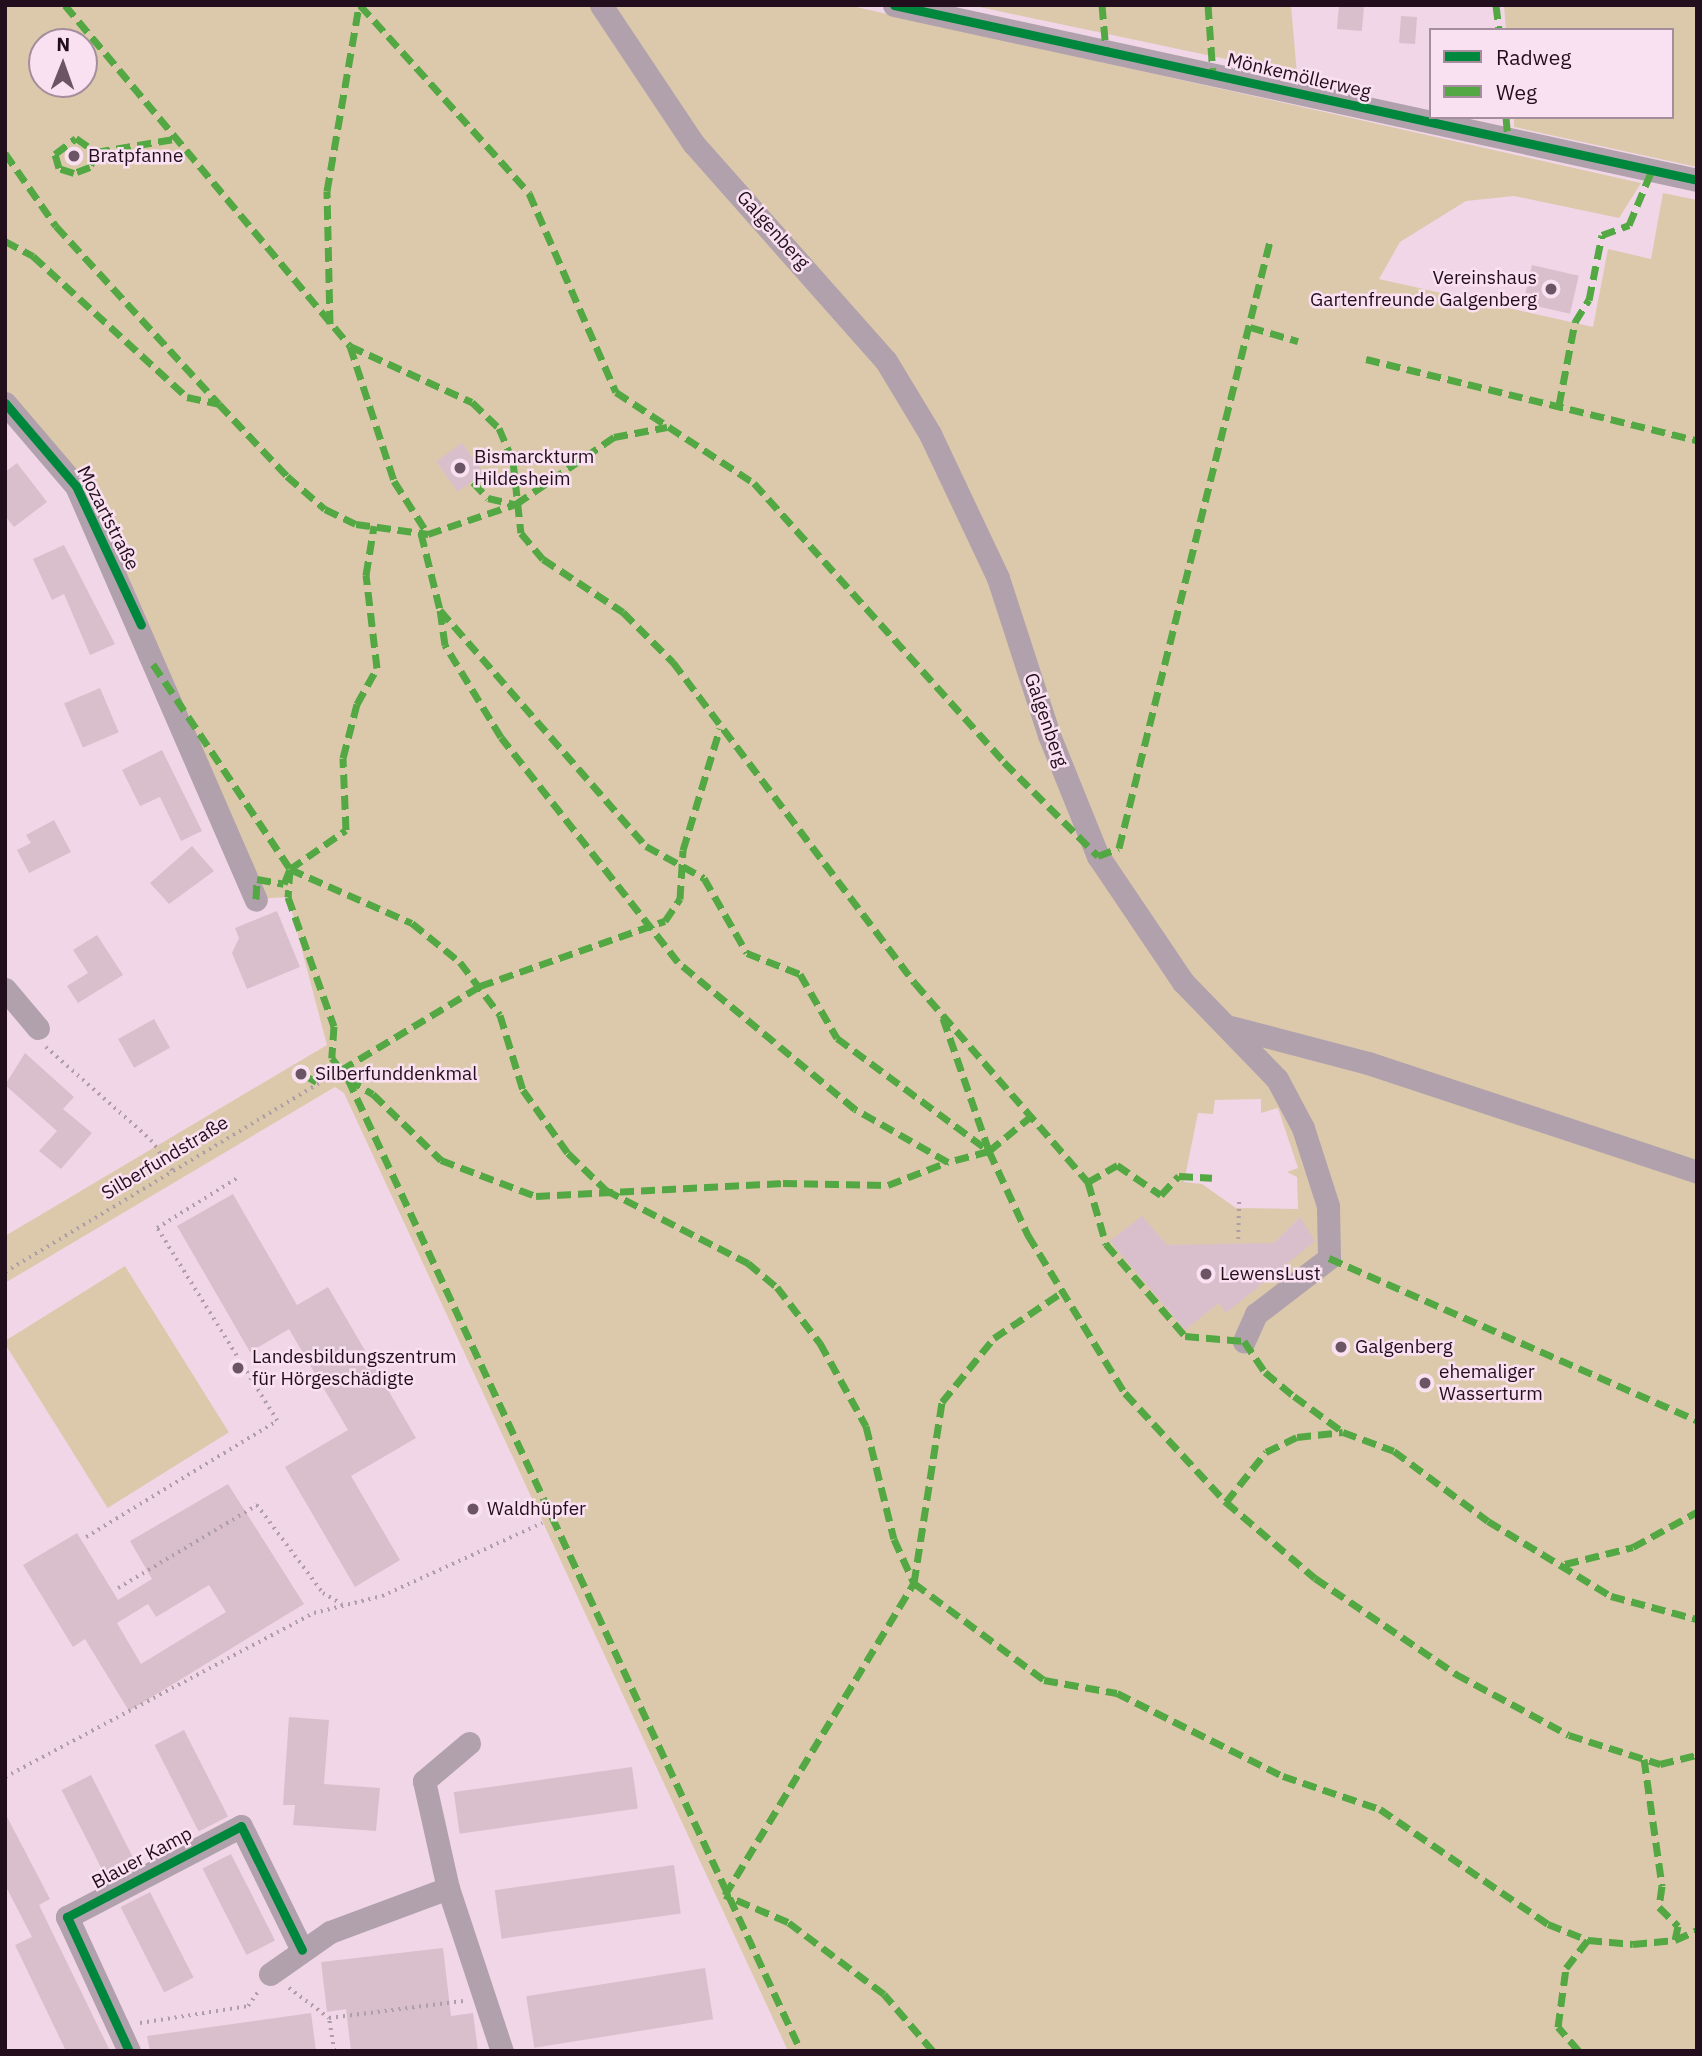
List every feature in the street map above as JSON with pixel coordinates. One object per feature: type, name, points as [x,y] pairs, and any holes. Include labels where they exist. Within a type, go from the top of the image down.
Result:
[{"type":"street","name":"Galgenberg","points":[[601,5],[693,143],[886,361],[930,434],[998,578],[1049,735],[1098,856],[1183,982],[1231,1027],[1368,1063],[1697,1172]]},
{"type":"street","name":"Mönkemöllerweg","points":[[894,5],[1697,180]]},
{"type":"street","name":"Mozartstraße","points":[[5,403],[76,486],[141,625],[256,899]]},
{"type":"street","points":[[5,989],[38,1028]]},
{"type":"street","points":[[1231,1027],[1277,1079],[1303,1128],[1333,1235],[1329,1258],[1256,1314],[1244,1341]]},
{"type":"street","points":[[469,1743],[424,1780],[448,1888],[502,2051]]},
{"type":"street","name":"Blauer Kamp","points":[[129,2051],[67,1917],[241,1826],[302,1950]]},
{"type":"street","points":[[271,1974],[302,1950],[392,1904],[448,1888]]},
{"type":"path","points":[[38,1028],[48,1050],[151,1140],[172,1170]]},
{"type":"path","points":[[86,1537],[277,1421],[157,1228],[237,1178]]},
{"type":"path","points":[[1238,1240],[1239,1198]]},
{"type":"path","points":[[118,1588],[257,1505],[323,1593],[342,1604]]},
{"type":"path","points":[[5,1776],[342,1604],[382,1596],[542,1523]]},
{"type":"path","points":[[118,2027],[248,2006],[271,1974],[330,2018],[486,1998]]},
{"type":"path","points":[[330,2018],[334,2051]]},
{"type":"shaded area","name":"Galgenberg","points":[[5,5],[847,5],[1641,183],[1619,218],[1514,196],[1466,201],[1400,242],[1379,279],[1593,327],[1608,249],[1651,259],[1663,193],[1697,200],[1697,2051],[788,2051],[344,1093],[335,1087],[5,1283],[5,1236],[327,1045],[288,897],[256,899],[76,486],[5,403]],"holes":[[[1261,1099],[1261,1113],[1278,1108],[1298,1168],[1287,1172],[1297,1177],[1298,1209],[1236,1208],[1202,1184],[1184,1182],[1198,1113],[1213,1114],[1215,1100]]]},
{"type":"shaded area","points":[[971,5],[1291,5],[1297,74],[984,8]]},
{"type":"shaded area","points":[[1504,5],[1697,5],[1697,167],[1514,127],[1514,119],[1674,119],[1674,28],[1506,28]]},
{"type":"shaded area","points":[[125,1266],[229,1432],[108,1508],[5,1341]]},
{"type":"building","points":[[1339,5],[1364,7],[1362,31],[1337,29]]},
{"type":"building","points":[[1401,16],[1417,17],[1415,44],[1399,43]]},
{"type":"building","name":"Vereinshaus Gartenfreunde Galgenberg","points":[[1532,265],[1579,276],[1570,314],[1523,303]]},
{"type":"building","name":"Bismarckturm Hildesheim","points":[[462,443],[484,473],[458,492],[436,462]]},
{"type":"building","points":[[17,463],[47,502],[14,527],[5,516],[5,472]]},
{"type":"building","points":[[64,545],[115,644],[90,655],[64,594],[52,600],[33,559]]},
{"type":"building","points":[[100,688],[119,732],[83,747],[64,703]]},
{"type":"building","points":[[162,750],[202,831],[181,841],[160,797],[140,806],[122,770]]},
{"type":"building","points":[[54,820],[71,852],[29,873],[17,850],[31,843],[26,835]]},
{"type":"building","points":[[192,846],[214,871],[169,904],[150,883]]},
{"type":"building","points":[[277,911],[300,967],[247,989],[232,953],[239,938],[235,928]]},
{"type":"building","points":[[97,935],[123,975],[78,1003],[67,986],[88,973],[73,950]]},
{"type":"building","points":[[154,1019],[170,1048],[134,1068],[118,1039]]},
{"type":"building","points":[[25,1053],[74,1097],[63,1109],[92,1133],[61,1169],[39,1151],[57,1131],[5,1085]]},
{"type":"building","points":[[233,1194],[297,1305],[328,1287],[416,1438],[351,1476],[400,1560],[355,1587],[285,1467],[348,1430],[289,1329],[250,1352],[177,1226]]},
{"type":"building","name":"LewensLust","points":[[1142,1216],[1167,1245],[1274,1243],[1300,1217],[1315,1241],[1226,1313],[1219,1303],[1185,1330],[1110,1241]]},
{"type":"building","points":[[228,1484],[304,1604],[129,1711],[85,1639],[73,1647],[23,1565],[77,1533],[118,1600],[152,1579],[130,1541]],"holes":[[[209,1585],[226,1612],[141,1664],[117,1623],[148,1604],[156,1617]]]},
{"type":"building","points":[[289,1717],[329,1720],[324,1784],[380,1788],[376,1831],[293,1825],[295,1805],[283,1805]]},
{"type":"building","points":[[184,1730],[228,1816],[199,1831],[155,1745]]},
{"type":"building","points":[[632,1767],[638,1809],[460,1834],[454,1792]]},
{"type":"building","points":[[91,1775],[135,1861],[106,1876],[62,1790]]},
{"type":"building","points":[[5,1813],[50,1899],[39,1905],[110,2051],[66,2051],[15,1945],[32,1937],[5,1885]]},
{"type":"building","points":[[231,1854],[275,1940],[247,1955],[202,1869]]},
{"type":"building","points":[[674,1865],[681,1914],[502,1939],[495,1890]]},
{"type":"building","points":[[150,1892],[194,1978],[164,1993],[121,1907]]},
{"type":"building","points":[[443,1948],[451,2016],[473,2013],[478,2051],[351,2051],[346,2009],[327,2012],[321,1962]]},
{"type":"building","points":[[705,1968],[713,2019],[534,2048],[526,1996]]},
{"type":"building","points":[[311,2013],[316,2051],[150,2051],[147,2036]]},
{"type":"marked path","points":[[65,5],[350,346],[472,402],[499,428],[513,461],[521,533],[543,559],[623,612],[673,662],[915,983],[1088,1182],[1106,1244],[1185,1336],[1244,1341],[1265,1372],[1294,1396],[1343,1432],[1394,1451],[1488,1521],[1611,1596],[1697,1619]]},
{"type":"marked path","points":[[330,324],[327,191],[359,5]]},
{"type":"marked path","points":[[360,5],[529,193],[616,392],[754,483],[1004,762],[1098,856],[1119,848],[1270,241]]},
{"type":"marked path","points":[[1102,5],[1106,51]]},
{"type":"marked path","points":[[1208,5],[1213,74]]},
{"type":"marked path","points":[[1496,5],[1499,28]]},
{"type":"marked path","points":[[1506,119],[1508,140]]},
{"type":"marked path","points":[[96,152],[90,167],[74,173],[59,168],[55,154],[76,138],[96,152],[174,139]]},
{"type":"marked path","points":[[5,153],[56,226],[219,404]]},
{"type":"marked path","points":[[1559,405],[1575,322],[1589,300],[1602,235],[1629,225],[1652,170]]},
{"type":"marked path","points":[[5,241],[33,256],[187,397],[219,404],[287,476],[325,509],[356,524],[428,534],[516,504],[614,437],[667,427]]},
{"type":"marked path","points":[[1250,327],[1298,341]]},
{"type":"marked path","points":[[350,346],[394,481],[428,534]]},
{"type":"marked path","points":[[1366,359],[1697,440]]},
{"type":"marked path","points":[[473,482],[488,498],[514,504]]},
{"type":"marked path","points":[[256,899],[257,879],[284,884],[290,869],[346,830],[343,758],[357,704],[377,668],[366,575],[374,526]]},
{"type":"marked path","points":[[421,533],[440,610],[646,846],[704,878],[747,953],[800,974],[837,1038],[989,1151],[948,1162],[855,1109],[678,962],[501,737],[445,645],[440,610]]},
{"type":"marked path","points":[[153,664],[290,869],[412,923],[460,962],[500,1015],[523,1090],[568,1153],[606,1190],[748,1263],[777,1287],[820,1343],[866,1426],[894,1539],[914,1583],[1044,1680],[1117,1693],[1283,1776],[1380,1809],[1548,1924],[1588,1940],[1633,1944],[1675,1940],[1697,1930]]},
{"type":"marked path","points":[[341,1070],[480,986],[665,921],[680,899],[683,850],[720,728]]},
{"type":"marked path","points":[[290,869],[288,897],[334,1026],[332,1058],[348,1079],[801,2051]]},
{"type":"marked path","points":[[943,1018],[989,1151],[1028,1235],[1125,1393],[1226,1502],[1315,1578],[1456,1674],[1569,1735],[1660,1764],[1697,1755]]},
{"type":"marked path","points":[[304,1075],[319,1083]]},
{"type":"marked path","points":[[348,1079],[373,1094],[441,1160],[536,1196],[783,1183],[888,1185],[948,1162]]},
{"type":"marked path","points":[[989,1151],[1035,1113]]},
{"type":"marked path","points":[[1088,1182],[1117,1165],[1161,1195],[1179,1176],[1212,1178]]},
{"type":"marked path","points":[[1329,1258],[1697,1420]]},
{"type":"marked path","points":[[933,2051],[884,1994],[788,1922],[725,1895],[914,1583],[942,1402],[994,1338],[1064,1291]]},
{"type":"marked path","points":[[1226,1502],[1266,1452],[1297,1437],[1343,1432]]},
{"type":"marked path","points":[[1565,1564],[1633,1547],[1697,1512]]},
{"type":"marked path","points":[[1644,1759],[1662,1886],[1659,1907],[1678,1926],[1675,1940]]},
{"type":"marked path","points":[[1579,2051],[1558,2027],[1566,1968],[1588,1940]]},
{"type":"cycle path","points":[[894,5],[1697,180]]},
{"type":"cycle path","points":[[5,403],[76,486],[141,625]]},
{"type":"cycle path","points":[[129,2051],[67,1917],[241,1826],[302,1950]]},
{"type":"place","name":"Bratpfanne","points":[[74,156]]},
{"type":"place","name":"Vereinshaus Gartenfreunde Galgenberg","points":[[1551,289]]},
{"type":"place","name":"Bismarckturm Hildesheim","points":[[460,468]]},
{"type":"place","name":"Silberfunddenkmal","points":[[301,1074]]},
{"type":"place","name":"LewensLust","points":[[1206,1274]]},
{"type":"place","name":"Galgenberg","points":[[1341,1347]]},
{"type":"place","name":"Landesbildungszentrum für Hörgeschädigte","points":[[238,1368]]},
{"type":"place","name":"ehemaliger Wasserturm","points":[[1425,1383]]},
{"type":"place","name":"Waldhüpfer","points":[[473,1509]]}]
